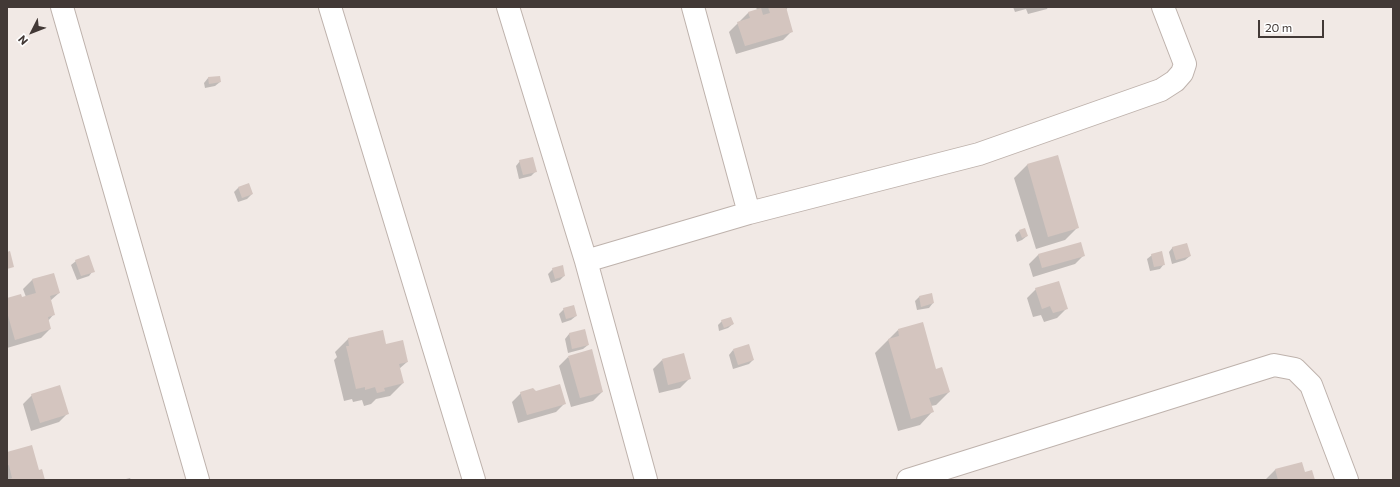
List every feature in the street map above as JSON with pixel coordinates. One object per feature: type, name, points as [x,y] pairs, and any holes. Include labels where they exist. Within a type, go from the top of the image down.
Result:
[{"type":"street","points":[[62,7],[198,480]]},
{"type":"street","points":[[330,7],[474,480]]},
{"type":"street","points":[[508,7],[586,261],[646,480]]},
{"type":"street","points":[[693,7],[749,213]]},
{"type":"street","points":[[586,261],[749,213],[979,154],[1161,90],[1182,73],[1185,64],[1163,7]]},
{"type":"street","points":[[908,480],[1274,365],[1295,369],[1311,385],[1347,480]]},
{"type":"building","points":[[768,7],[786,7],[793,32],[745,46],[737,22],[750,18],[748,12],[761,8],[763,15],[770,13]]},
{"type":"building","points":[[220,76],[221,82],[209,84],[208,77]]},
{"type":"building","points":[[1058,155],[1079,228],[1048,237],[1027,164]]},
{"type":"building","points":[[533,157],[537,172],[523,175],[519,160]]},
{"type":"building","points":[[249,183],[253,194],[242,198],[238,187]]},
{"type":"building","points":[[1025,228],[1028,236],[1022,238],[1019,230]]},
{"type":"building","points":[[1081,242],[1085,256],[1042,268],[1038,254]]},
{"type":"building","points":[[1187,243],[1191,256],[1176,260],[1172,247]]},
{"type":"building","points":[[10,251],[14,267],[7,269],[7,252]]},
{"type":"building","points":[[1162,251],[1165,265],[1154,267],[1151,254]]},
{"type":"building","points":[[89,255],[95,272],[81,276],[75,260]]},
{"type":"building","points":[[563,265],[565,276],[555,279],[552,268]]},
{"type":"building","points":[[54,273],[60,293],[50,296],[55,315],[48,317],[51,329],[15,340],[7,312],[7,298],[21,294],[22,297],[36,293],[32,279]]},
{"type":"building","points":[[1059,281],[1068,309],[1053,313],[1050,306],[1042,309],[1035,288]]},
{"type":"building","points":[[932,293],[934,303],[921,307],[919,296]]},
{"type":"building","points":[[574,305],[577,316],[566,319],[563,308]]},
{"type":"building","points":[[731,317],[734,324],[724,328],[721,320]]},
{"type":"building","points":[[923,322],[936,369],[942,367],[950,392],[929,398],[934,412],[911,419],[888,339],[899,336],[898,329]]},
{"type":"building","points":[[585,329],[589,345],[572,349],[569,333]]},
{"type":"building","points":[[383,330],[386,344],[403,340],[408,362],[399,364],[404,383],[384,388],[385,391],[377,393],[375,387],[365,390],[365,387],[356,389],[346,346],[349,346],[348,338]]},
{"type":"building","points":[[749,344],[754,360],[738,365],[733,349]]},
{"type":"building","points":[[592,349],[603,392],[580,398],[568,356]]},
{"type":"building","points":[[684,353],[691,379],[668,385],[662,359]]},
{"type":"building","points":[[560,384],[566,404],[527,415],[520,392],[533,388],[536,391]]},
{"type":"building","points":[[60,385],[69,414],[40,423],[31,394]]},
{"type":"building","points":[[32,445],[39,470],[42,469],[45,480],[7,480],[12,478],[9,465],[7,466],[7,452]]},
{"type":"building","points":[[1302,462],[1305,472],[1312,470],[1315,480],[1278,480],[1275,469]]}]
